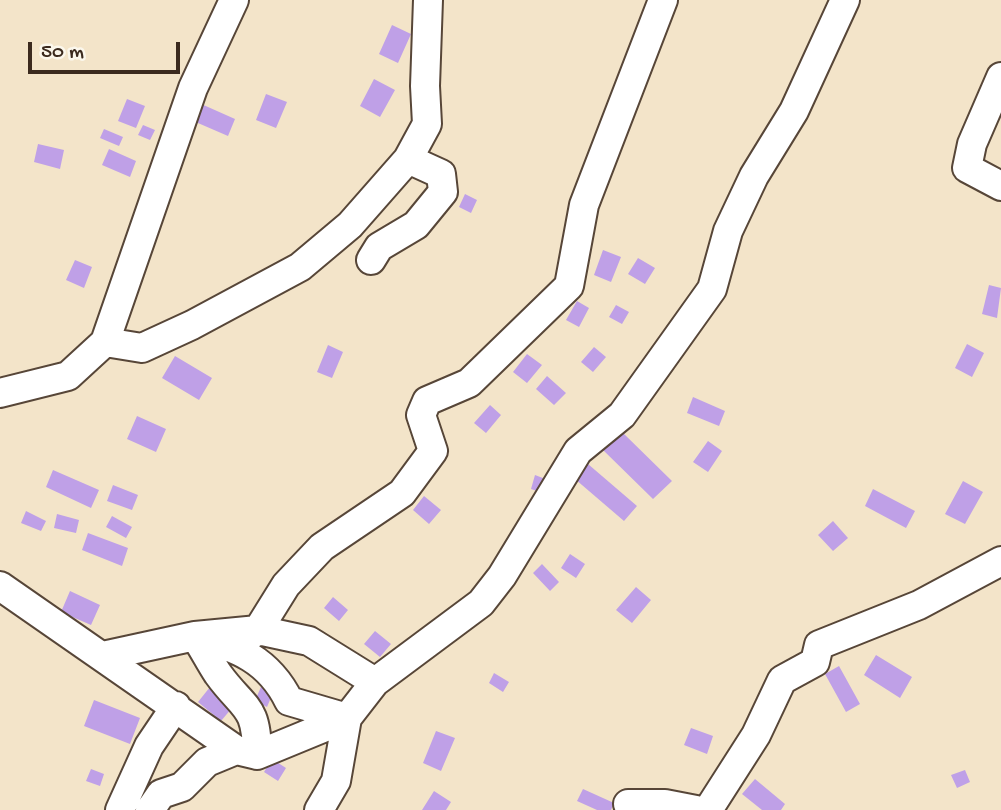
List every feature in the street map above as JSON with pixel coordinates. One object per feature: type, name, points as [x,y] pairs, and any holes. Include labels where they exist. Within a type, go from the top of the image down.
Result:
[{"type":"street","points":[[0,393],[68,376],[105,342],[192,88],[234,0]]},
{"type":"street","points":[[105,342],[142,348],[300,267],[350,225],[408,159],[427,124],[425,86],[428,0]]},
{"type":"street","points":[[234,646],[258,630],[286,585],[321,547],[402,493],[433,451],[421,415],[427,401],[469,383],[569,286],[584,205],[663,0]]},
{"type":"street","points":[[319,810],[336,781],[347,718],[375,682],[481,603],[502,576],[578,451],[622,415],[712,289],[728,231],[754,176],[794,111],[845,0]]},
{"type":"street","points":[[1001,77],[972,144],[967,168],[1001,186]]},
{"type":"street","points":[[371,260],[379,247],[416,225],[443,192],[441,174],[408,159]]},
{"type":"street","points":[[708,810],[756,735],[782,680],[815,662],[819,645],[919,605],[1001,561]]},
{"type":"street","points":[[0,586],[247,753]]},
{"type":"street","points":[[103,656],[195,636],[258,630],[309,641],[375,682]]},
{"type":"street","points":[[195,636],[234,646],[279,680],[289,701],[347,718]]},
{"type":"street","points":[[195,636],[219,676],[248,706],[257,728],[247,753]]},
{"type":"street","points":[[120,810],[149,746],[176,706]]},
{"type":"street","points":[[150,810],[161,794],[182,787],[207,762],[247,753],[347,718]]},
{"type":"street","points":[[628,804],[665,804],[696,810]]},
{"type":"building","points":[[392,25],[411,34],[398,63],[379,54]]},
{"type":"building","points":[[374,79],[395,90],[380,117],[360,106]]},
{"type":"building","points":[[266,94],[287,102],[276,128],[256,120]]},
{"type":"building","points":[[127,99],[145,106],[136,128],[118,121]]},
{"type":"building","points":[[199,103],[235,119],[228,136],[191,120]]},
{"type":"building","points":[[143,125],[155,130],[150,140],[138,135]]},
{"type":"building","points":[[104,129],[123,137],[119,146],[100,138]]},
{"type":"building","points":[[38,144],[64,150],[60,169],[34,162]]},
{"type":"building","points":[[109,149],[136,161],[130,177],[102,165]]},
{"type":"building","points":[[465,194],[477,200],[471,213],[459,207]]},
{"type":"building","points":[[603,250],[621,257],[611,282],[594,275]]},
{"type":"building","points":[[638,258],[655,268],[645,284],[628,274]]},
{"type":"building","points":[[75,260],[92,267],[84,288],[66,280]]},
{"type":"building","points":[[989,285],[1001,288],[997,318],[982,314]]},
{"type":"building","points":[[577,301],[589,308],[579,327],[566,320]]},
{"type":"building","points":[[616,305],[629,312],[622,324],[609,317]]},
{"type":"building","points":[[967,344],[984,353],[972,377],[955,368]]},
{"type":"building","points":[[328,345],[343,352],[332,378],[317,372]]},
{"type":"building","points":[[594,347],[606,357],[593,372],[581,362]]},
{"type":"building","points":[[527,354],[542,365],[527,383],[513,372]]},
{"type":"building","points":[[175,356],[212,378],[199,400],[162,378]]},
{"type":"building","points":[[547,376],[566,393],[554,405],[536,389]]},
{"type":"building","points":[[693,397],[725,411],[719,426],[687,413]]},
{"type":"building","points":[[490,405],[501,415],[486,433],[474,423]]},
{"type":"building","points":[[137,416],[166,429],[156,452],[127,439]]},
{"type":"building","points":[[621,431],[672,481],[653,499],[603,450]]},
{"type":"building","points":[[708,441],[722,451],[708,472],[693,462]]},
{"type":"building","points":[[588,464],[637,506],[624,521],[575,479]]},
{"type":"building","points":[[53,470],[99,490],[91,508],[46,487]]},
{"type":"building","points":[[535,475],[548,480],[543,493],[531,489]]},
{"type":"building","points":[[963,481],[983,492],[965,524],[945,514]]},
{"type":"building","points":[[113,485],[138,495],[132,510],[107,501]]},
{"type":"building","points":[[873,489],[915,511],[906,528],[865,506]]},
{"type":"building","points":[[424,496],[441,510],[429,524],[413,510]]},
{"type":"building","points":[[26,511],[46,521],[41,531],[21,523]]},
{"type":"building","points":[[57,514],[79,520],[76,533],[54,528]]},
{"type":"building","points":[[112,516],[132,527],[126,538],[106,527]]},
{"type":"building","points":[[833,521],[848,538],[833,551],[818,535]]},
{"type":"building","points":[[88,533],[128,548],[122,566],[82,550]]},
{"type":"building","points":[[570,554],[585,564],[576,578],[561,568]]},
{"type":"building","points":[[542,564],[559,582],[550,591],[533,573]]},
{"type":"building","points":[[636,587],[651,600],[632,623],[616,610]]},
{"type":"building","points":[[70,591],[100,605],[91,625],[61,612]]},
{"type":"building","points":[[333,597],[348,610],[339,621],[324,608]]},
{"type":"building","points":[[375,631],[391,644],[380,657],[364,644]]},
{"type":"building","points":[[876,655],[912,677],[900,698],[864,675]]},
{"type":"building","points":[[839,666],[860,704],[846,712],[825,674]]},
{"type":"building","points":[[494,673],[509,682],[503,692],[489,683]]},
{"type":"building","points":[[214,682],[237,702],[221,721],[198,702]]},
{"type":"building","points":[[263,682],[275,688],[267,707],[255,701]]},
{"type":"building","points":[[94,700],[140,718],[130,744],[84,726]]},
{"type":"building","points":[[691,728],[713,736],[707,754],[684,745]]},
{"type":"building","points":[[436,731],[455,738],[441,771],[423,763]]},
{"type":"building","points":[[272,759],[286,768],[278,781],[264,772]]},
{"type":"building","points":[[91,769],[104,774],[100,786],[86,781]]},
{"type":"building","points":[[965,770],[970,782],[957,788],[951,775]]},
{"type":"building","points":[[755,779],[785,804],[781,810],[762,810],[742,794]]},
{"type":"building","points":[[583,789],[614,803],[611,810],[597,810],[577,801]]},
{"type":"building","points":[[434,791],[451,802],[446,810],[422,810]]}]
